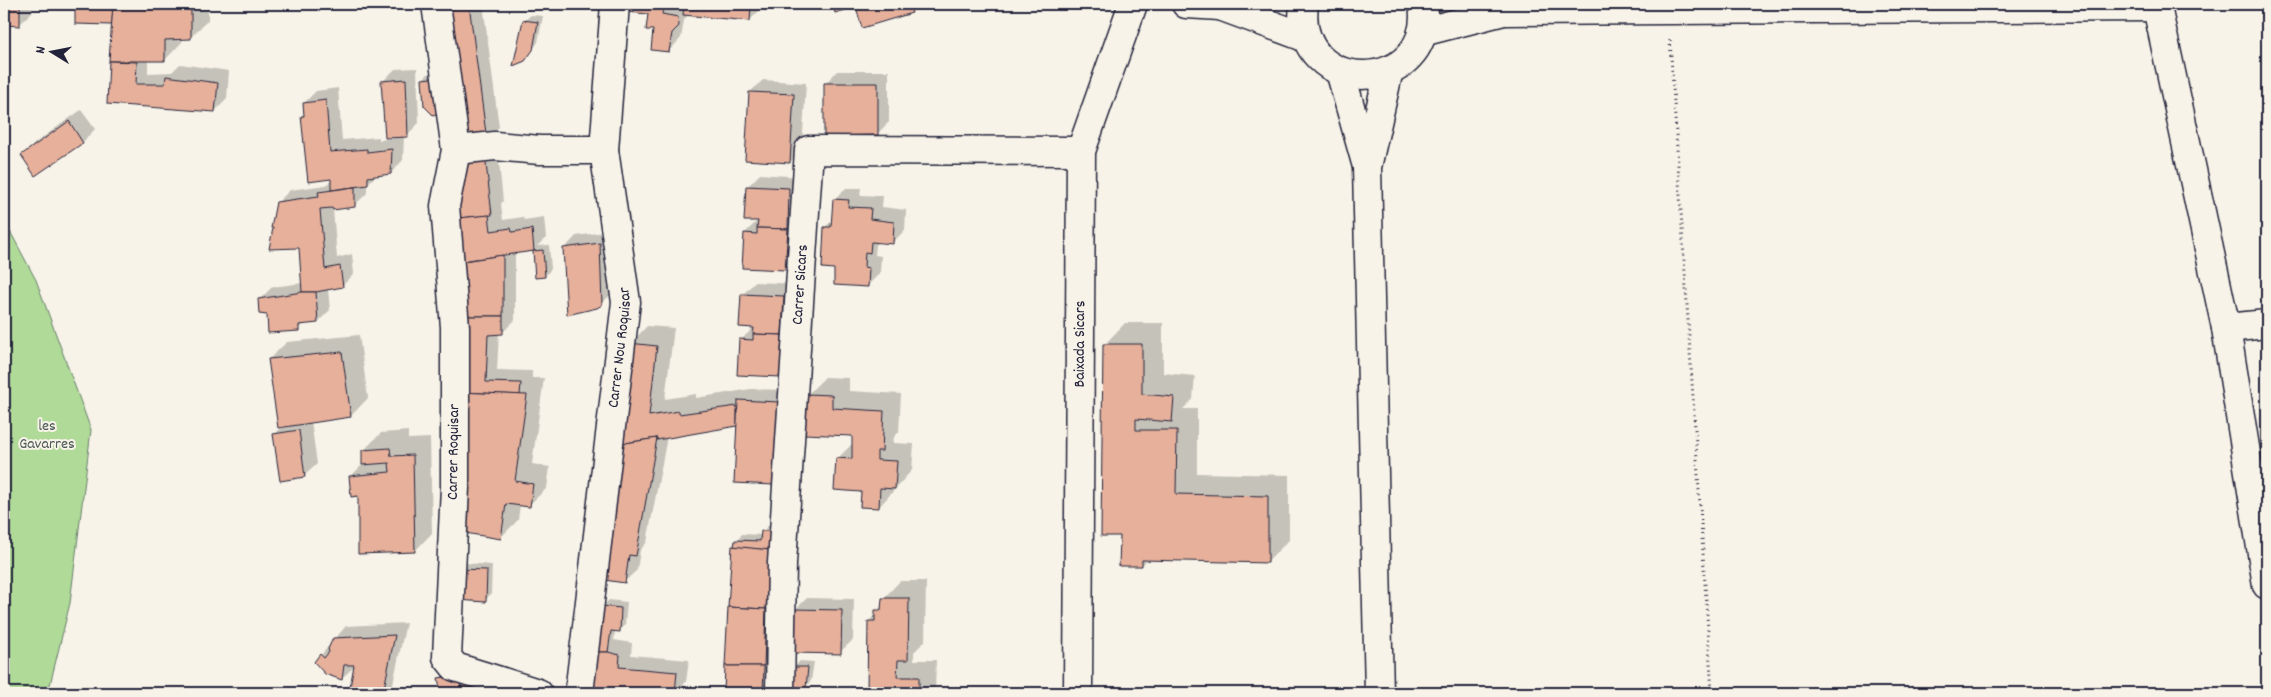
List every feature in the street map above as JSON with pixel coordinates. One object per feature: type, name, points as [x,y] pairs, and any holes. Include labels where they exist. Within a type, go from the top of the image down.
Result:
[{"type":"street","name":"Carrer Roquisar","points":[[436,4],[456,150],[444,206],[455,327],[455,486],[447,657],[455,666],[538,693]]},
{"type":"street","name":"Carrer Nou Roquisar","points":[[579,693],[626,302],[604,150],[615,4]]},
{"type":"street","name":"Baixada Sicars","points":[[1078,693],[1081,151],[1132,4]]},
{"type":"street","points":[[1186,4],[1225,5],[1307,38]]},
{"type":"street","points":[[1304,4],[1303,21],[1307,38],[1320,58],[1340,71],[1365,76],[1389,70],[1410,55],[1422,32],[1425,12],[1423,4]]},
{"type":"street","points":[[1473,4],[1506,11]]},
{"type":"street","points":[[1422,32],[1506,11],[1669,7],[2159,5],[2226,328],[2267,584]]},
{"type":"street","points":[[1379,693],[1367,167],[1389,70]]},
{"type":"street","points":[[1340,71],[1367,167]]},
{"type":"street","points":[[456,150],[495,146],[540,150],[604,150]]},
{"type":"street","name":"Carrer Sicars","points":[[780,693],[782,563],[809,150],[1081,151]]},
{"type":"street","points":[[2226,328],[2267,324]]},
{"type":"path","points":[[1669,7],[1712,693]]},
{"type":"green space","name":"les Gavarres","points":[[4,220],[36,280],[91,430],[70,603],[48,693],[4,693]]},
{"type":"building","points":[[4,4],[20,4],[20,26],[4,25]]},
{"type":"building","points":[[75,4],[113,4],[112,25],[75,24]]},
{"type":"building","points":[[113,4],[191,4],[191,39],[165,40],[165,61],[109,61]]},
{"type":"building","points":[[444,4],[469,4],[487,141],[465,142]]},
{"type":"building","points":[[627,4],[664,4],[662,14],[678,17],[679,26],[672,33],[669,52],[651,50],[653,30],[646,30],[648,14],[627,12]]},
{"type":"building","points":[[684,4],[751,4],[750,21],[683,15]]},
{"type":"building","points":[[832,4],[909,4],[912,13],[862,28],[856,7],[835,13]]},
{"type":"building","points":[[523,20],[538,22],[533,50],[525,61],[513,66]]},
{"type":"building","points":[[109,61],[137,62],[136,84],[165,84],[166,76],[218,83],[215,112],[107,104]]},
{"type":"building","points":[[439,77],[445,113],[433,115],[424,106],[422,79]]},
{"type":"building","points":[[406,79],[408,137],[385,138],[381,81]]},
{"type":"building","points":[[824,83],[878,83],[878,135],[824,136]]},
{"type":"building","points":[[749,92],[794,94],[790,163],[745,160]]},
{"type":"building","points":[[326,100],[330,152],[367,149],[367,152],[392,149],[391,174],[368,177],[368,185],[331,190],[331,179],[308,182],[301,116],[304,116],[303,103]]},
{"type":"building","points":[[69,121],[83,143],[35,176],[21,155]]},
{"type":"building","points":[[485,155],[492,215],[458,218],[459,159]]},
{"type":"building","points":[[746,186],[789,188],[788,229],[757,228],[758,221],[744,221]]},
{"type":"building","points":[[355,187],[355,207],[333,210],[332,208],[320,209],[325,269],[340,266],[343,287],[316,292],[302,292],[299,248],[269,249],[276,202],[319,196],[318,192]]},
{"type":"building","points":[[833,199],[849,200],[848,207],[871,208],[870,219],[894,222],[893,244],[871,242],[870,253],[865,252],[864,267],[869,268],[868,287],[834,285],[834,269],[822,268],[824,227],[831,227]]},
{"type":"building","points":[[489,215],[491,231],[511,228],[512,232],[532,229],[534,251],[461,261],[458,218]]},
{"type":"building","points":[[757,228],[788,229],[785,270],[742,268],[744,233],[757,234]]},
{"type":"building","points":[[600,243],[602,305],[597,308],[567,315],[563,248]]},
{"type":"building","points":[[543,250],[545,277],[535,278],[533,251]]},
{"type":"building","points":[[503,255],[503,316],[459,316],[457,262]]},
{"type":"building","points":[[302,292],[316,292],[318,323],[299,325],[299,331],[268,333],[267,315],[259,314],[258,299]]},
{"type":"building","points":[[741,294],[784,296],[782,335],[753,334],[754,328],[739,327]]},
{"type":"building","points":[[461,316],[503,316],[503,334],[488,335],[486,382],[521,383],[520,395],[462,392]]},
{"type":"building","points":[[753,334],[782,335],[780,377],[737,375],[739,339],[753,340]]},
{"type":"building","points":[[629,343],[657,346],[649,416],[679,411],[679,414],[737,406],[737,426],[657,440],[657,438],[619,444]]},
{"type":"building","points":[[1103,344],[1142,344],[1142,394],[1174,397],[1172,422],[1136,419],[1136,430],[1177,430],[1176,494],[1268,496],[1268,563],[1142,560],[1142,566],[1119,566],[1120,536],[1101,536]]},
{"type":"building","points":[[342,352],[351,417],[278,428],[268,359]]},
{"type":"building","points":[[460,392],[527,395],[515,481],[533,484],[530,507],[506,504],[501,539],[459,532]]},
{"type":"building","points":[[806,394],[832,395],[832,408],[884,411],[882,451],[877,451],[877,460],[897,461],[895,489],[880,488],[879,508],[860,507],[861,492],[834,490],[836,458],[852,459],[852,436],[804,434]]},
{"type":"building","points":[[738,400],[779,402],[774,485],[734,483]]},
{"type":"building","points":[[299,430],[305,477],[280,481],[273,434]]},
{"type":"building","points":[[657,438],[636,556],[629,555],[625,583],[604,580],[619,444]]},
{"type":"building","points":[[390,448],[391,456],[413,455],[415,552],[358,554],[358,496],[351,497],[349,476],[390,472],[389,463],[362,465],[362,450]]},
{"type":"building","points":[[761,531],[772,531],[770,550],[734,547],[735,540],[760,541]]},
{"type":"building","points":[[732,546],[770,550],[766,609],[728,607]]},
{"type":"building","points":[[458,569],[487,570],[486,602],[457,600]]},
{"type":"building","points":[[882,598],[909,598],[908,660],[898,660],[897,677],[919,677],[919,693],[867,693],[868,621],[875,621],[875,610],[881,610]]},
{"type":"building","points":[[602,606],[621,608],[620,632],[611,631],[608,652],[597,652]]},
{"type":"building","points":[[728,607],[766,609],[764,666],[725,666]]},
{"type":"building","points":[[794,609],[842,610],[841,654],[793,653]]},
{"type":"building","points":[[395,635],[383,693],[349,693],[354,665],[344,665],[342,680],[325,674],[314,662],[320,654],[324,658],[329,652],[328,649],[333,638]]},
{"type":"building","points":[[595,652],[608,652],[620,655],[619,667],[677,672],[675,693],[655,693],[654,689],[630,688],[629,693],[592,693]]},
{"type":"building","points":[[725,666],[764,666],[763,693],[724,693]]},
{"type":"building","points":[[793,667],[808,667],[806,688],[792,689]]},
{"type":"building","points":[[459,675],[462,693],[441,693],[438,678]]},
{"type":"building","points":[[460,677],[488,685],[489,693],[462,693]]}]
